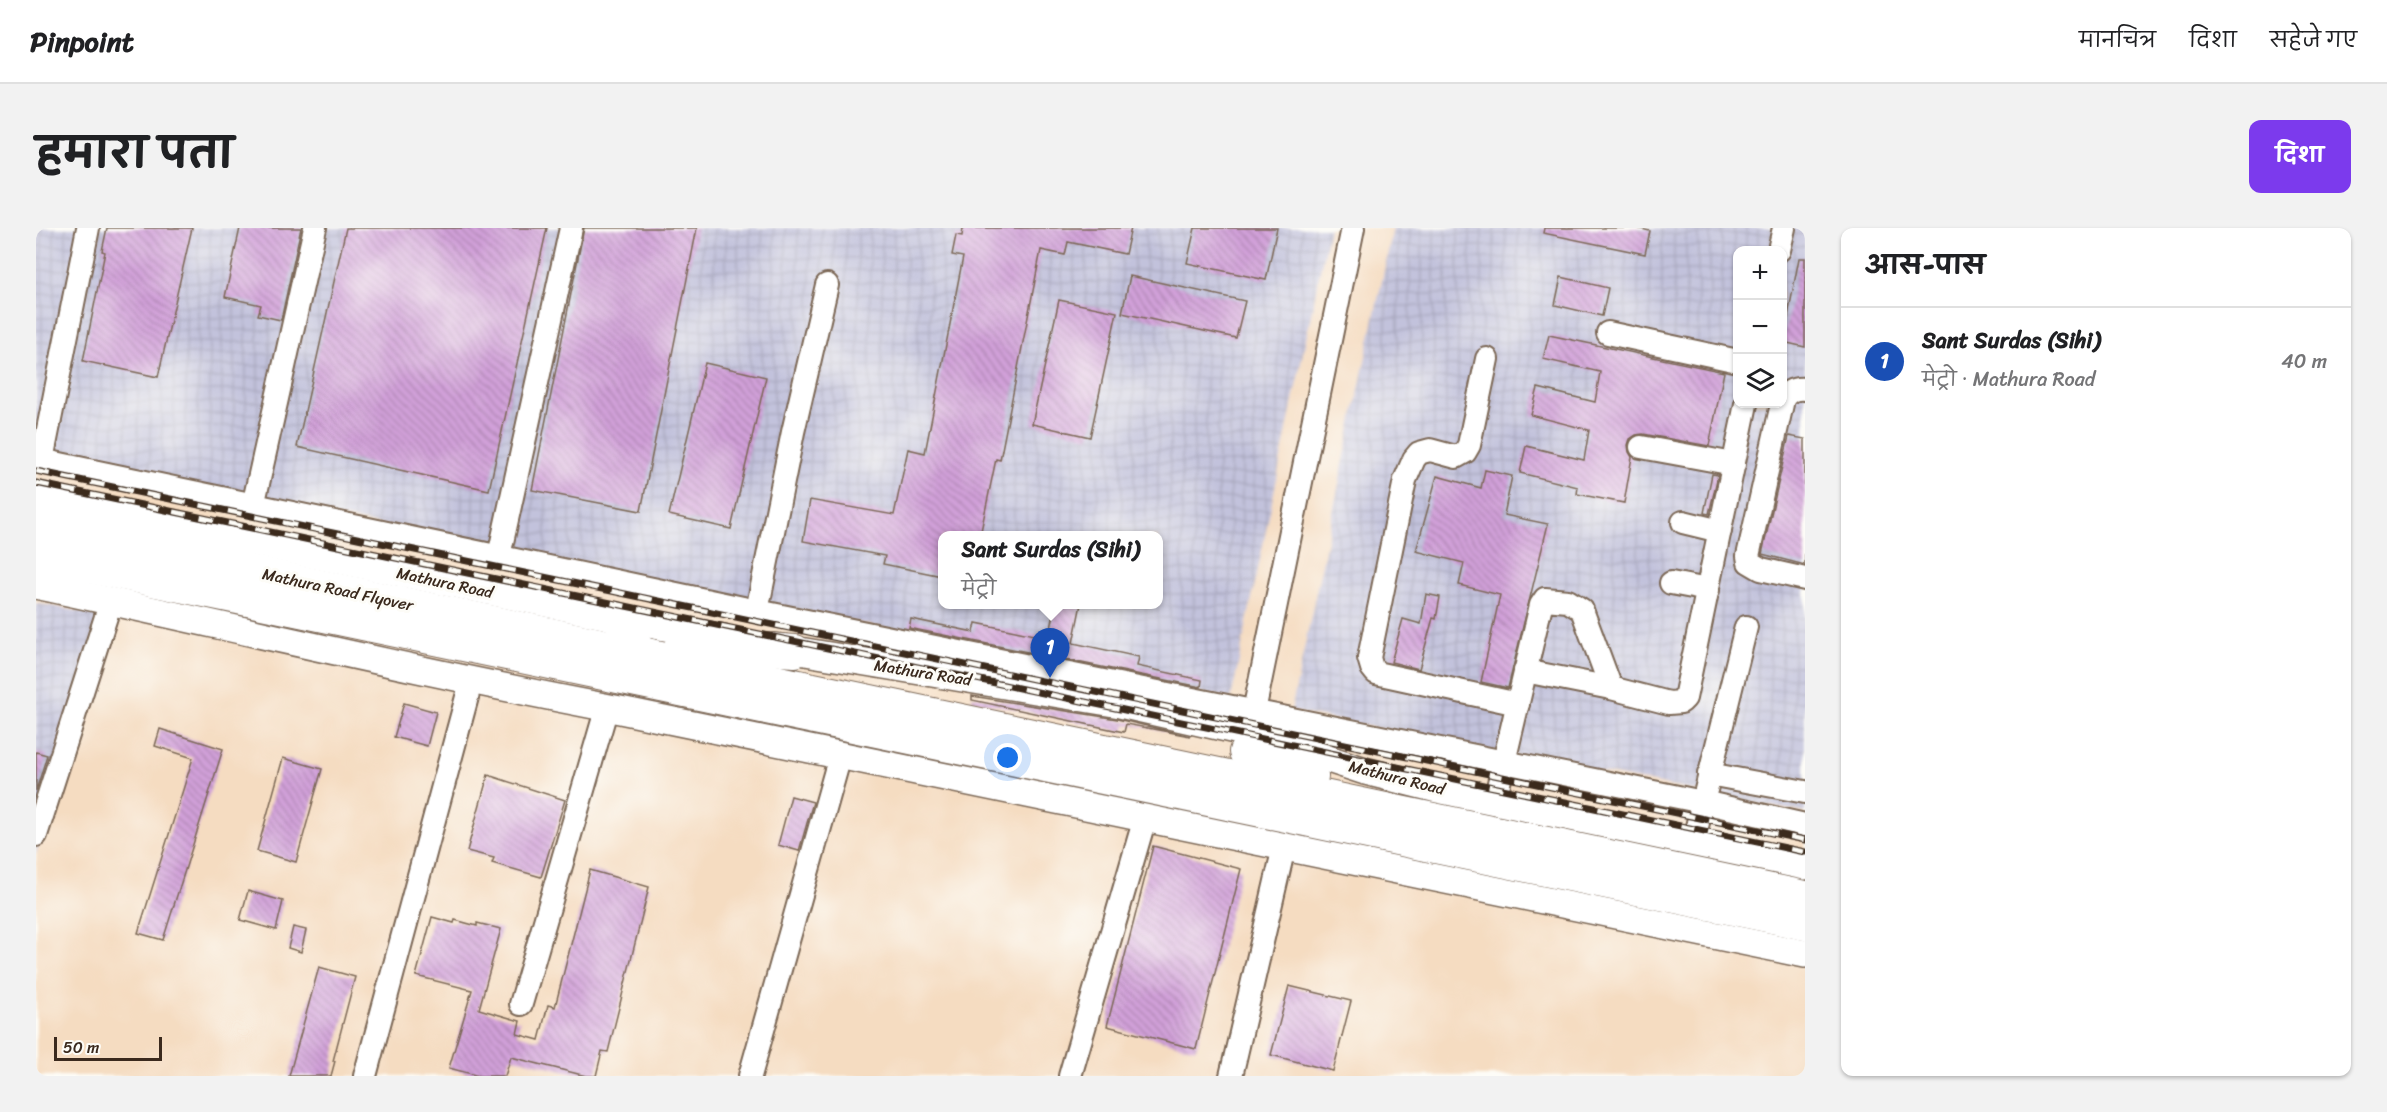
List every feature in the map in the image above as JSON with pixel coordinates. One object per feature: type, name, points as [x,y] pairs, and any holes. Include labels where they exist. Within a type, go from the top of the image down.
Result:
[{"type":"highway","name":"Mathura Road Flyover","points":[[36,526],[646,653]]},
{"type":"highway","points":[[36,556],[1805,924]]},
{"type":"highway","points":[[618,618],[646,653],[701,644],[795,651]]},
{"type":"highway","name":"Mathura Road","points":[[646,653],[1247,743],[1419,815],[1805,897]]},
{"type":"main road","name":"Mathura Road","points":[[36,497],[618,618],[795,651],[1120,704],[1247,743],[1365,771],[1805,866]]},
{"type":"main road","points":[[36,585],[374,658],[471,682],[607,707],[1805,954]]},
{"type":"street","points":[[88,228],[39,460],[758,611],[1247,743],[1505,763],[1703,802],[1805,825]]},
{"type":"street","points":[[253,506],[315,228]]},
{"type":"street","points":[[499,556],[571,228]]},
{"type":"street","points":[[1247,743],[1353,228]]},
{"type":"street","points":[[1780,246],[1784,228]]},
{"type":"street","points":[[758,611],[792,432],[827,285]]},
{"type":"street","points":[[1608,333],[1733,360]]},
{"type":"street","points":[[1486,359],[1469,445],[1465,452],[1456,457],[1430,450],[1419,453],[1409,468],[1399,506],[1369,658],[1376,673],[1518,704]]},
{"type":"street","points":[[1787,396],[1792,390],[1805,389]]},
{"type":"street","points":[[1526,671],[1611,688],[1669,703],[1681,702],[1685,699],[1745,408]]},
{"type":"street","points":[[1781,408],[1748,556],[1749,562],[1761,570],[1805,579]]},
{"type":"street","points":[[1641,447],[1734,464]]},
{"type":"street","points":[[1683,522],[1720,531]]},
{"type":"street","points":[[1671,583],[1708,590]]},
{"type":"street","points":[[1495,800],[1543,602],[1548,598],[1568,601],[1578,606],[1585,615],[1611,688]]},
{"type":"street","points":[[36,835],[111,601]]},
{"type":"street","points":[[1693,843],[1746,627]]},
{"type":"street","points":[[365,1076],[471,682]]},
{"type":"street","points":[[521,1004],[607,707]]},
{"type":"street","points":[[750,1076],[840,756]]},
{"type":"street","points":[[1710,774],[1805,792]]},
{"type":"street","points":[[1070,1076],[1145,818]]},
{"type":"street","points":[[1232,1076],[1284,847]]},
{"type":"shaded area","points":[[36,228],[1329,228],[1231,699],[36,455]]},
{"type":"shaded area","points":[[1393,228],[1805,228],[1805,813],[1291,711]]},
{"type":"shaded area","points":[[36,603],[109,617],[36,854]]},
{"type":"building","points":[[107,228],[192,228],[158,377],[83,361],[105,252],[102,251]]},
{"type":"building","points":[[240,228],[301,228],[281,320],[258,315],[261,305],[225,297]]},
{"type":"building","points":[[346,228],[547,228],[489,490],[297,447]]},
{"type":"building","points":[[584,228],[697,228],[641,511],[532,490]]},
{"type":"building","points":[[963,228],[1131,228],[1125,254],[1068,242],[1065,255],[1041,250],[1000,460],[996,459],[981,531],[938,531],[938,575],[883,564],[885,556],[803,541],[810,500],[894,515],[908,449],[925,453],[963,257],[952,255],[956,235],[962,236]]},
{"type":"building","points":[[1195,228],[1277,228],[1266,280],[1187,263]]},
{"type":"building","points":[[1544,228],[1637,228],[1650,231],[1645,254],[1543,233]]},
{"type":"building","points":[[1799,258],[1805,258],[1805,347],[1787,343],[1787,321]]},
{"type":"building","points":[[1130,276],[1245,301],[1236,338],[1122,313]]},
{"type":"building","points":[[1561,277],[1608,288],[1602,316],[1555,305]]},
{"type":"building","points":[[1059,300],[1117,312],[1090,437],[1032,424]]},
{"type":"building","points":[[1549,335],[1724,372],[1709,446],[1643,434],[1630,439],[1628,445],[1632,457],[1624,503],[1577,494],[1578,487],[1520,473],[1526,446],[1584,460],[1589,430],[1531,415],[1538,388],[1595,402],[1600,372],[1543,359]]},
{"type":"building","points":[[705,363],[766,377],[731,529],[669,515]]},
{"type":"building","points":[[1789,436],[1805,439],[1805,565],[1762,554]]},
{"type":"building","points":[[1485,470],[1512,476],[1504,515],[1548,524],[1508,688],[1481,682],[1500,595],[1459,585],[1464,563],[1416,551],[1437,476],[1481,488]]},
{"type":"building","points":[[1712,474],[1718,475],[1709,514],[1704,513]]},
{"type":"building","points":[[1426,594],[1440,597],[1436,619],[1433,618],[1419,669],[1391,662],[1403,619],[1421,624]]},
{"type":"building","points":[[1055,609],[1080,609],[1073,643],[1139,657],[1137,666],[1202,680],[1201,687],[909,628],[911,619],[974,632],[976,623],[1049,638]]},
{"type":"building","points":[[972,696],[1117,719],[1190,736],[1126,724],[1124,732],[972,700]]},
{"type":"building","points":[[404,703],[436,712],[427,746],[394,737]]},
{"type":"building","points":[[160,729],[223,749],[163,940],[138,933],[193,758],[155,746]]},
{"type":"building","points":[[36,752],[47,755],[36,791]]},
{"type":"building","points":[[283,758],[322,769],[296,862],[257,851]]},
{"type":"building","points":[[488,775],[565,800],[541,877],[492,863],[494,858],[467,851]]},
{"type":"building","points":[[791,796],[813,802],[799,851],[778,845]]},
{"type":"building","points":[[1153,846],[1241,869],[1196,1049],[1107,1026]]},
{"type":"building","points":[[590,870],[649,887],[608,1052],[602,1051],[596,1076],[586,1076],[511,1057],[505,1076],[479,1076],[449,1068],[472,990],[416,976],[432,917],[454,923],[455,920],[501,929],[479,1009],[520,1021],[517,1034],[539,1040],[548,1005],[555,1007]]},
{"type":"building","points":[[248,891],[283,901],[276,930],[240,920]]},
{"type":"building","points":[[293,927],[306,930],[301,952],[288,948]]},
{"type":"building","points":[[319,967],[355,977],[331,1076],[289,1076]]},
{"type":"building","points":[[1289,986],[1351,1001],[1333,1071],[1271,1055]]},
{"type":"railway","points":[[36,471],[1805,840]]},
{"type":"railway","points":[[36,483],[1805,852]]},
{"type":"place","name":"Sant Surdas (Sihi)","points":[[1050,678]]}]
